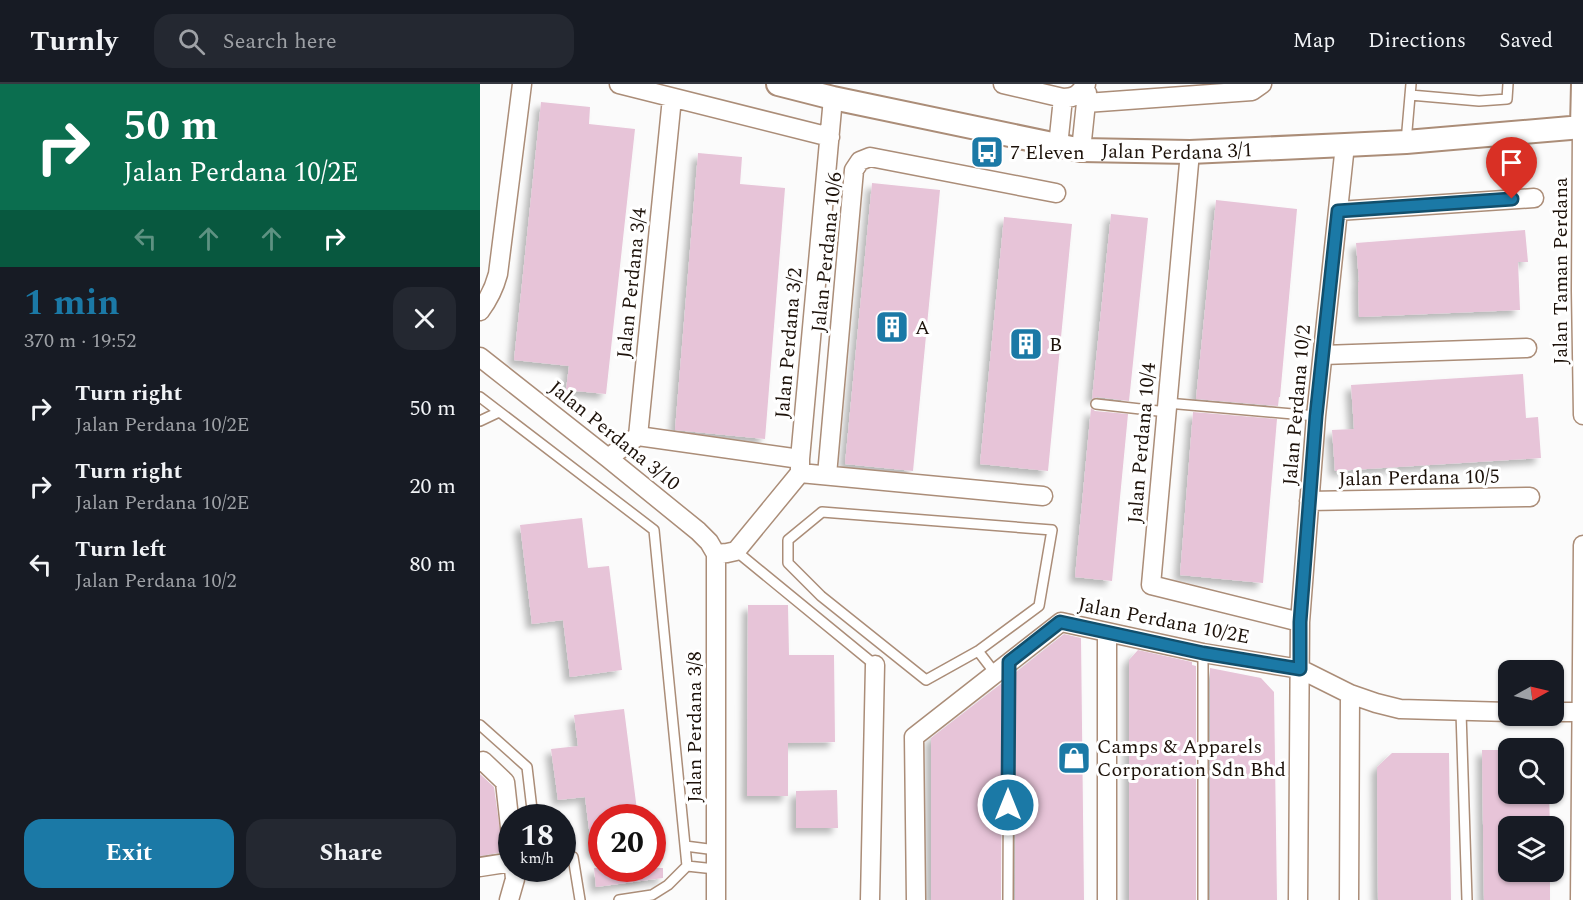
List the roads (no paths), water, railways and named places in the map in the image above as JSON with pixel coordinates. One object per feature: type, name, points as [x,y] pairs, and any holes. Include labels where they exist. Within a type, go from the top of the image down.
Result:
[{"type":"street","points":[[480,311],[494,289],[498,274],[522,84]]},
{"type":"street","points":[[619,84],[830,137]]},
{"type":"street","name":"Jalan Perdana 3/1","points":[[778,84],[833,98],[1081,150],[1190,152],[1346,145],[1582,127]]},
{"type":"street","points":[[1003,84],[1063,98],[1078,96],[1087,84]]},
{"type":"street","points":[[1081,150],[1087,84]]},
{"type":"street","points":[[1086,103],[1181,91],[1252,91],[1262,84]]},
{"type":"street","points":[[1582,84],[1582,127]]},
{"type":"street","name":"Jalan Perdana 3/4","points":[[638,436],[672,98]]},
{"type":"street","name":"Jalan Perdana 3/2","points":[[800,466],[833,98]]},
{"type":"street","points":[[1058,146],[1063,98]]},
{"type":"street","name":"Jalan Taman Perdana","points":[[1582,127],[1583,415]]},
{"type":"street","name":"Jalan Perdana 10/2","points":[[1299,900],[1300,622],[1316,416],[1346,145]]},
{"type":"street","name":"Jalan Perdana 10/4","points":[[1190,152],[1151,585],[1300,622]]},
{"type":"street","name":"Jalan Perdana 10/6","points":[[827,475],[854,170],[860,161],[870,157],[1056,193]]},
{"type":"street","points":[[1338,211],[1533,198]]},
{"type":"street","points":[[1323,355],[1527,348]]},
{"type":"street","name":"Jalan Perdana 3/10","points":[[480,357],[698,531],[709,542],[716,554]]},
{"type":"street","points":[[608,458],[638,436],[800,466],[827,475],[1043,496]]},
{"type":"street","points":[[716,554],[736,551],[800,466]]},
{"type":"street","name":"Jalan Perdana 10/5","points":[[1309,501],[1530,497]]},
{"type":"street","points":[[1580,900],[1583,545]]},
{"type":"street","name":"Jalan Perdana 3/8","points":[[716,554],[716,900]]},
{"type":"street","name":"Jalan Perdana 10/2E","points":[[916,900],[914,737],[1060,622],[1203,653],[1300,669]]},
{"type":"street","points":[[1107,632],[1107,900]]},
{"type":"street","points":[[870,900],[875,665]]},
{"type":"street","points":[[1300,669],[1376,704],[1400,709],[1498,712]]},
{"type":"street","points":[[1349,900],[1350,694]]},
{"type":"street","points":[[1564,712],[1581,712]]},
{"type":"street","points":[[480,762],[483,761],[505,782],[507,804]]},
{"type":"street","points":[[480,867],[498,864]]},
{"type":"street","points":[[508,900],[514,882]]},
{"type":"lane","points":[[1406,142],[1411,84]]},
{"type":"lane","points":[[1410,95],[1479,101],[1507,99],[1508,84]]},
{"type":"lane","points":[[480,397],[654,530],[687,866]]},
{"type":"lane","points":[[1096,404],[1316,416]]},
{"type":"lane","points":[[480,421],[499,412]]},
{"type":"lane","points":[[822,512],[1052,530],[1039,606],[978,651],[926,680],[821,596],[788,563],[788,540],[822,512]]},
{"type":"lane","points":[[736,551],[875,665]]},
{"type":"lane","points":[[978,651],[994,673]]},
{"type":"lane","points":[[1203,653],[1203,900]]},
{"type":"lane","points":[[1008,900],[1009,662]]},
{"type":"lane","points":[[1461,712],[1467,900]]},
{"type":"lane","points":[[480,725],[526,767],[531,804]]},
{"type":"lane","points":[[685,846],[716,850]]},
{"type":"lane","points":[[687,866],[715,869]]},
{"type":"lane","points":[[619,900],[652,895],[668,885],[687,866]]},
{"type":"lane","points":[[576,875],[580,900]]},
{"type":"place","name":"7 Eleven","points":[[987,152]]},
{"type":"place","name":"A","points":[[892,327]]},
{"type":"place","name":"B","points":[[1026,344]]},
{"type":"place","name":"Camps & Apparels Corporation Sdn Bhd","points":[[1074,758]]}]
